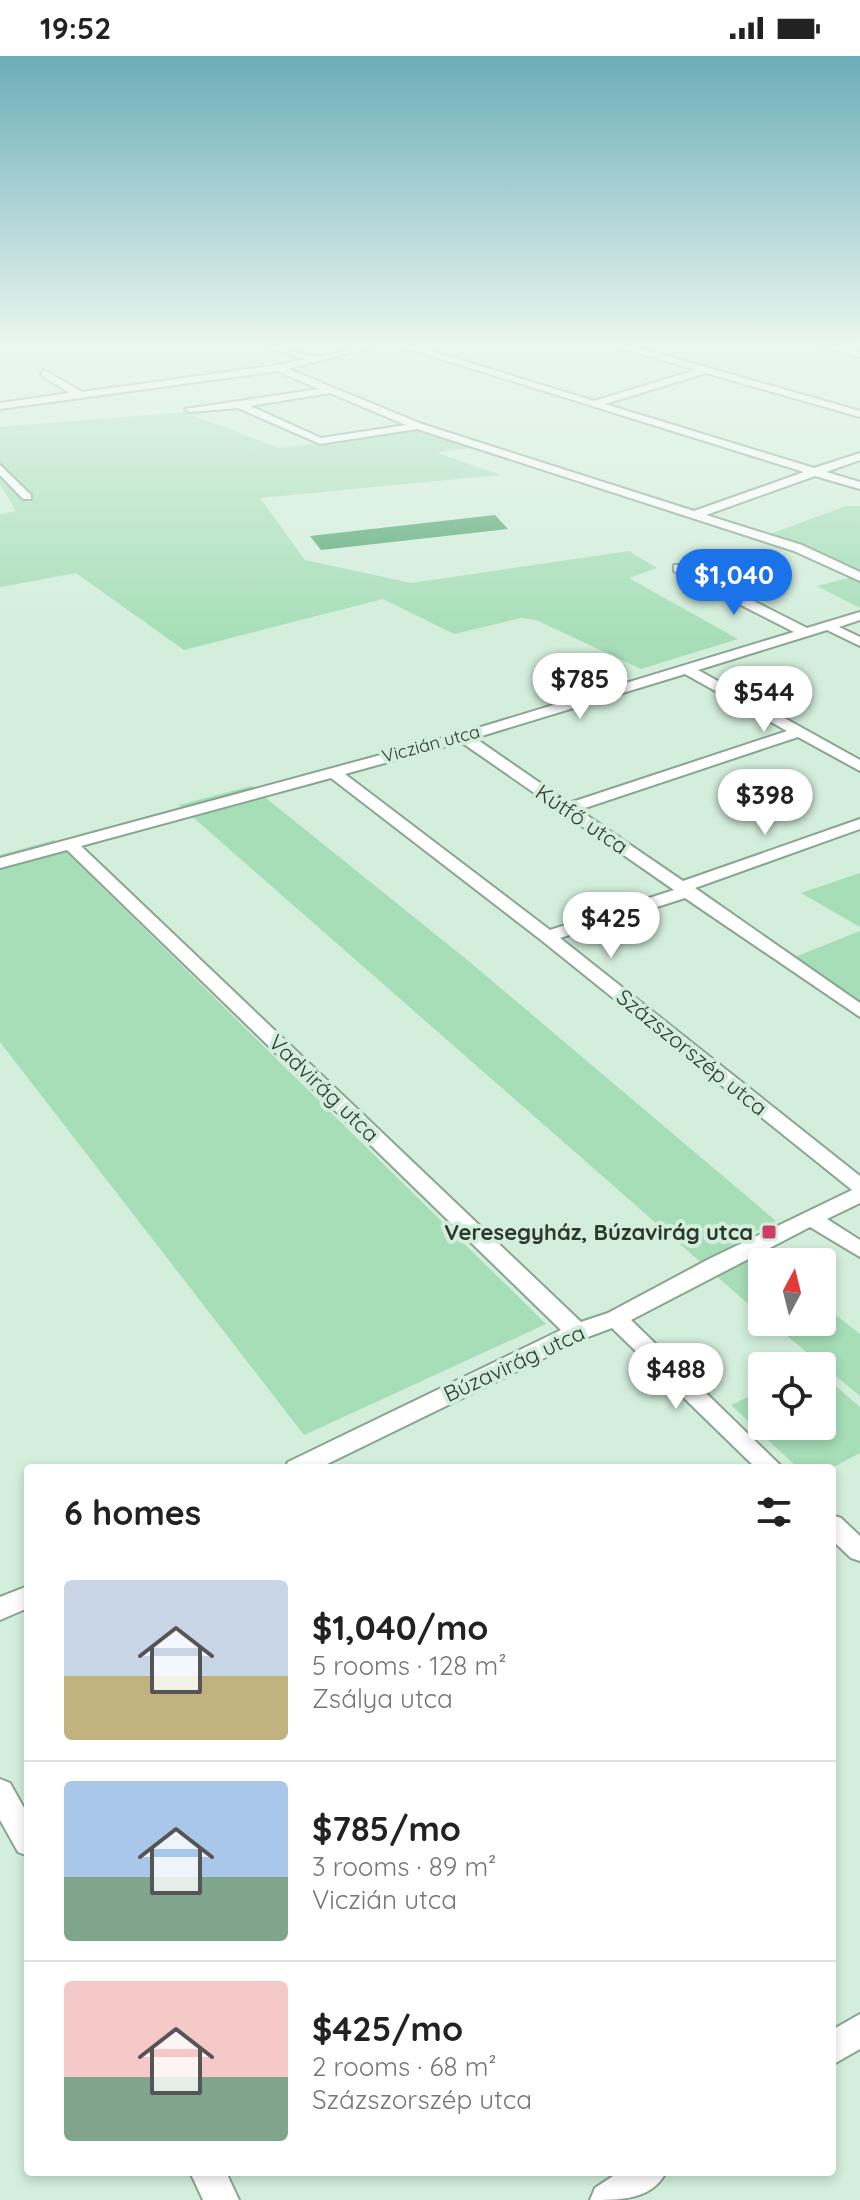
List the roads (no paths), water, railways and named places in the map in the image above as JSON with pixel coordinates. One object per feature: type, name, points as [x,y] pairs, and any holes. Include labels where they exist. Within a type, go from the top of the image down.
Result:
[{"type":"street","points":[[472,443],[798,548],[860,577]]},
{"type":"street","points":[[721,443],[860,486]]},
{"type":"street","points":[[697,514],[860,456]]},
{"type":"street","points":[[0,468],[27,497]]},
{"type":"street","points":[[678,568],[807,633]]},
{"type":"street","name":"Viczián utca","points":[[0,863],[463,737],[860,616]]},
{"type":"street","points":[[828,626],[860,642]]},
{"type":"street","points":[[687,669],[860,766]]},
{"type":"street","points":[[565,809],[800,732]]},
{"type":"street","name":"Kútfő utca","points":[[463,737],[860,1011]]},
{"type":"street","name":"Százszorszép utca","points":[[332,771],[547,936],[860,1186]]},
{"type":"street","points":[[547,936],[686,889],[860,824]]},
{"type":"street","name":"Vadvirág utca","points":[[70,844],[577,1332]]},
{"type":"street","name":"Búzavirág utca","points":[[305,1464],[577,1332],[616,1318],[717,1264],[814,1220],[860,1195]]},
{"type":"street","points":[[814,1220],[860,1250]]},
{"type":"street","points":[[616,1318],[767,1464]]},
{"type":"street","points":[[836,1529],[860,1551]]},
{"type":"street","points":[[0,1609],[24,1598]]},
{"type":"street","points":[[0,1792],[24,1836]]},
{"type":"street","points":[[836,2046],[860,2030]]},
{"type":"street","points":[[209,2176],[222,2200]]},
{"type":"street","points":[[607,2200],[643,2176]]},
{"type":"place","name":"Veresegyház, Búzavirág utca","points":[[769,1232]]}]
